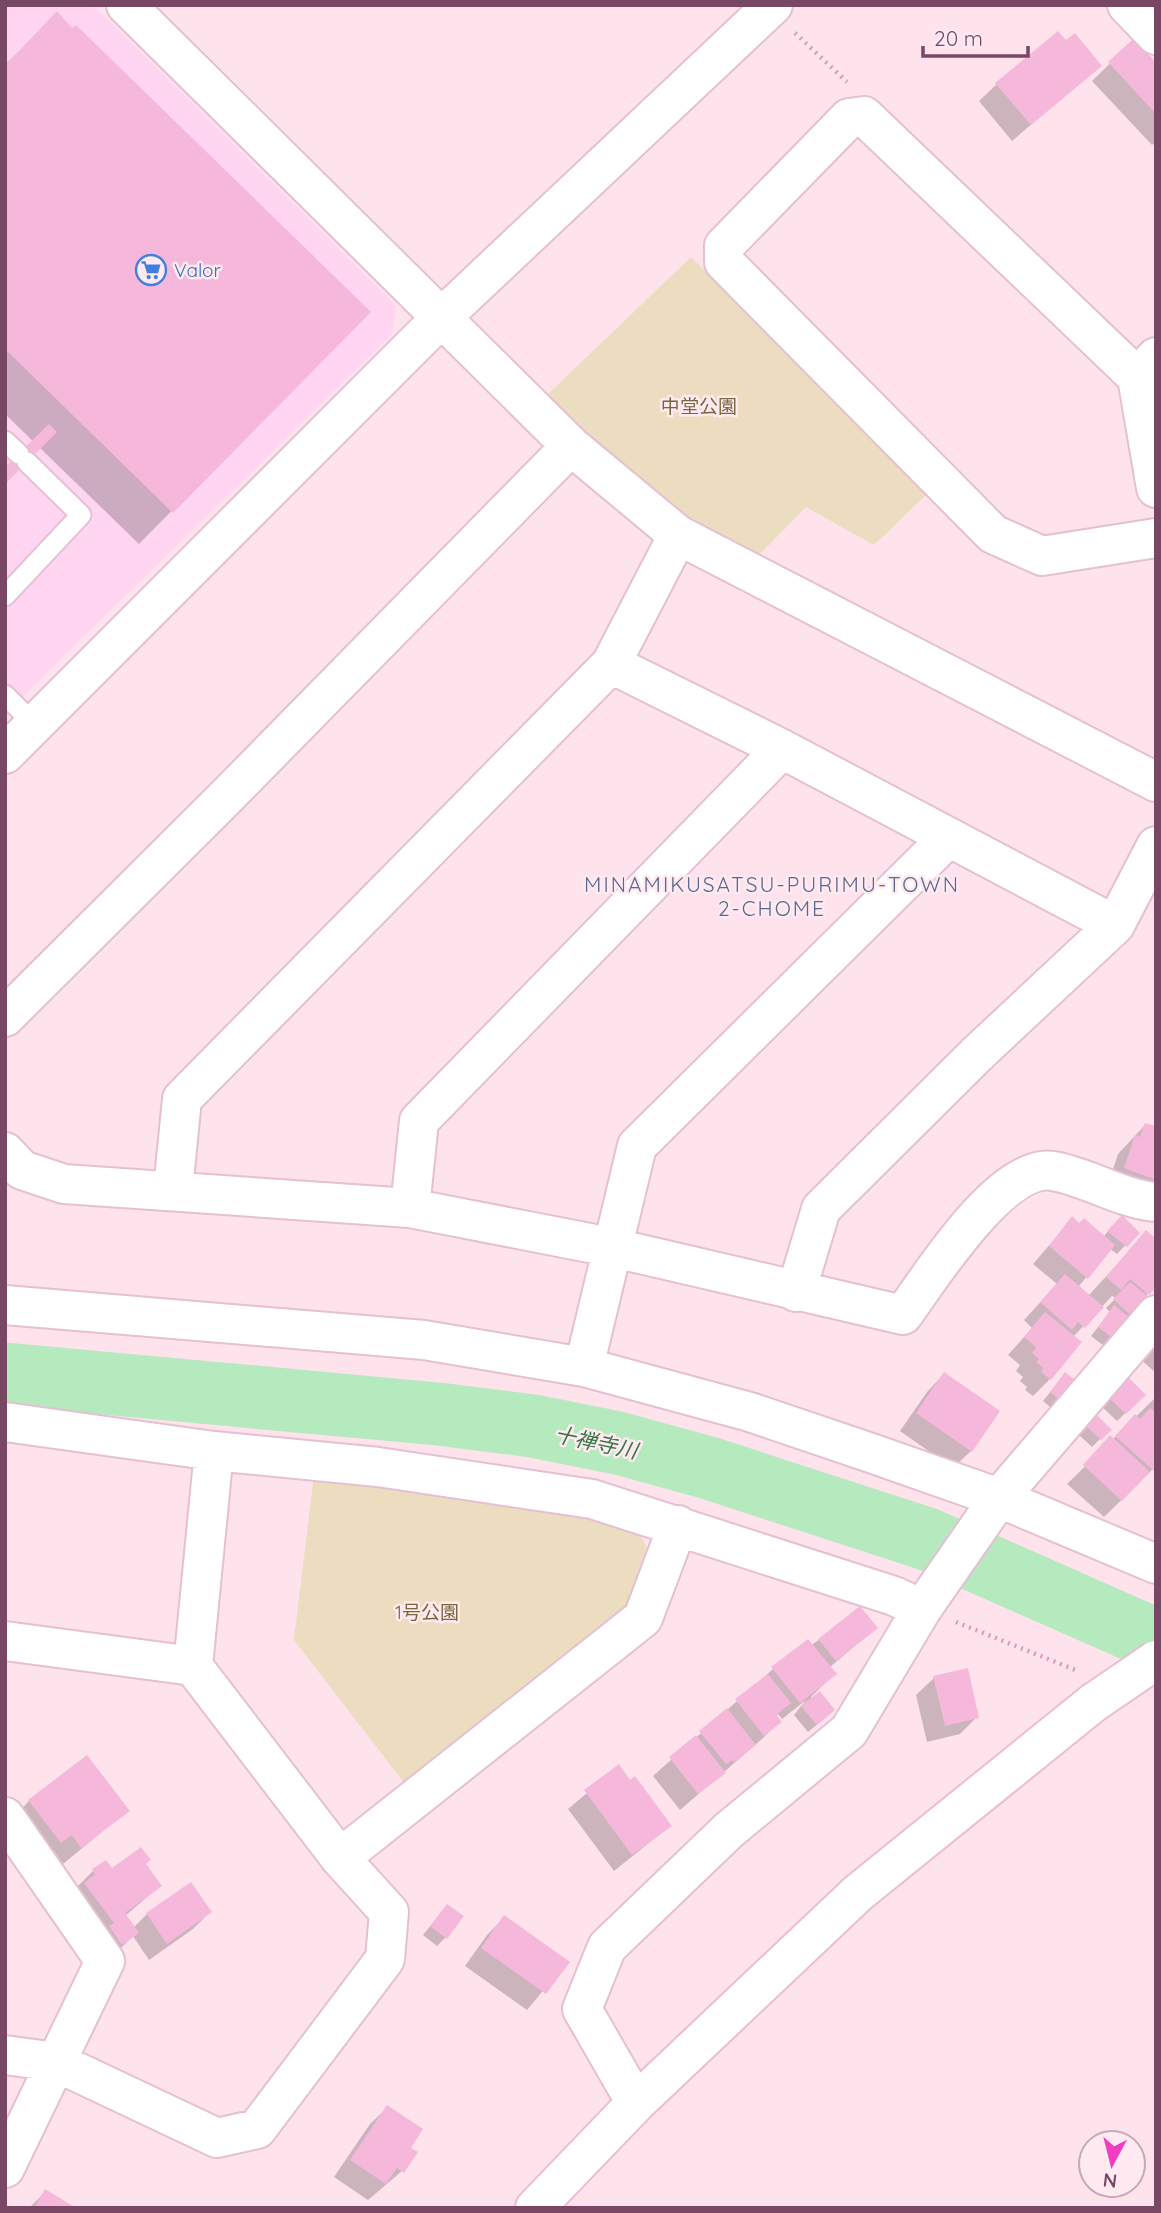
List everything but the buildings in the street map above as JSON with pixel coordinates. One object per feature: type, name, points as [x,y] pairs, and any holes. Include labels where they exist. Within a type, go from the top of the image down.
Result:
[{"type":"street","points":[[125,5],[571,446],[678,535],[1156,782]]},
{"type":"street","points":[[1127,5],[1156,35]]},
{"type":"street","points":[[5,754],[441,318],[771,7]]},
{"type":"street","points":[[1156,488],[1146,367],[864,116],[849,118],[724,246],[724,262],[992,534],[1042,556],[1156,538]]},
{"type":"street","points":[[5,1017],[228,796],[571,446]]},
{"type":"street","points":[[173,1190],[181,1099],[611,664],[678,535]]},
{"type":"street","points":[[611,664],[782,749],[1115,925]]},
{"type":"street","points":[[410,1208],[419,1121],[782,749]]},
{"type":"street","points":[[584,1367],[610,1247],[637,1146],[948,838]]},
{"type":"street","points":[[796,1292],[821,1209],[1115,925],[1156,846]]},
{"type":"street","points":[[5,1152],[22,1170],[64,1184],[410,1208],[610,1247],[903,1315],[978,1212],[1020,1179],[1051,1170],[1156,1202]]},
{"type":"street","points":[[5,1305],[424,1340],[584,1367],[750,1412],[999,1498],[1156,1564]]},
{"type":"street","points":[[636,2103],[582,2009],[607,1947],[729,1830],[849,1731],[931,1597],[999,1498],[1156,1315]]},
{"type":"street","points":[[5,1422],[215,1451],[378,1467],[592,1499],[894,1596],[931,1597]]},
{"type":"street","points":[[5,2055],[56,2062],[217,2138],[257,2129],[384,1959],[389,1912],[340,1858],[193,1665],[215,1451]]},
{"type":"street","points":[[340,1858],[643,1618],[678,1525]]},
{"type":"street","points":[[5,1640],[193,1665]]},
{"type":"street","points":[[535,2208],[636,2103],[859,1893],[1092,1690],[1156,1660]]},
{"type":"street","points":[[5,1816],[104,1961],[5,2168]]},
{"type":"lane","points":[[5,596],[80,515],[17,452]]},
{"type":"lane","points":[[5,695],[34,724]]},
{"type":"path","points":[[771,7],[859,94],[864,116]]},
{"type":"path","points":[[931,1597],[1092,1690]]},
{"type":"shaded area","points":[[5,5],[93,5],[396,306],[392,334],[5,714]]},
{"type":"green space","name":"中堂公園","points":[[691,257],[929,492],[874,545],[806,507],[758,556],[664,506],[642,490],[546,396]]},
{"type":"green space","name":"1号公園","points":[[314,1475],[578,1515],[638,1531],[651,1555],[637,1592],[621,1617],[405,1784],[294,1640]]},
{"type":"waterway","name":"十禅寺川","points":[[5,1374],[438,1414],[533,1426],[618,1443],[709,1468],[927,1539],[1156,1640]]},
{"type":"place","name":"Valor","points":[[151,270]]},
{"type":"district","name":"MINAMIKUSATSU-PURIMU-TOWN 2-CHOME","points":[[772,896]]}]
